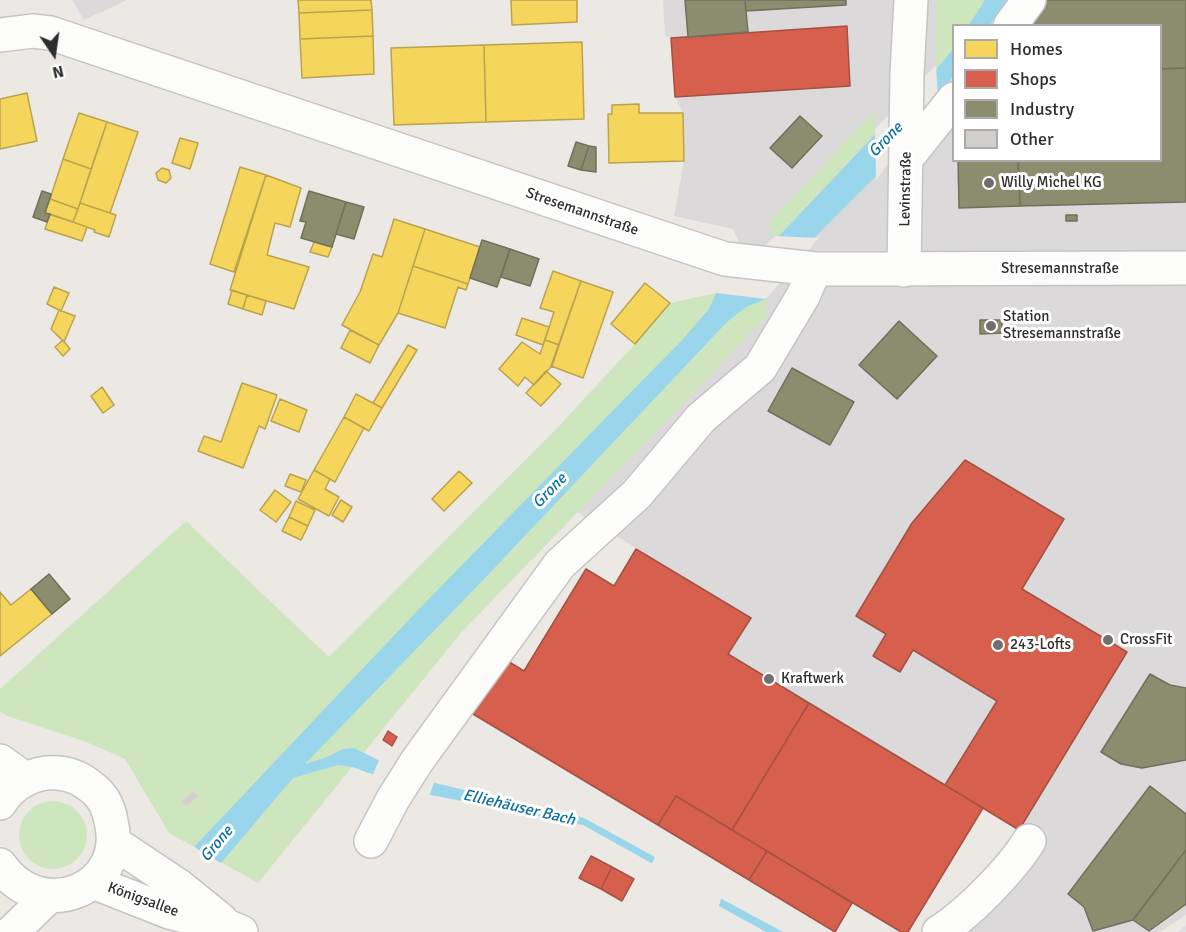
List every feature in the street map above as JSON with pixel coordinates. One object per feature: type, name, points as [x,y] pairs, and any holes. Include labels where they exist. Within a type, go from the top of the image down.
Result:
[{"type":"street","name":"Levinstraße","points":[[904,270],[910,0]]},
{"type":"street","points":[[1011,24],[1029,0]]},
{"type":"street","name":"Stresemannstraße","points":[[0,35],[33,31],[50,33],[725,260],[805,268],[904,270],[1186,268]]},
{"type":"street","points":[[906,153],[952,101]]},
{"type":"street","points":[[371,841],[393,799],[417,761],[560,564],[637,494],[701,418],[760,368],[803,296],[805,268]]},
{"type":"street","points":[[0,803],[13,770],[75,776],[84,780],[100,795],[106,805],[113,830],[113,843]]},
{"type":"street","points":[[939,932],[957,922],[1021,855],[1029,841]]},
{"type":"street","name":"Königsallee","points":[[48,897],[65,896],[93,882],[105,867],[113,843],[179,886],[235,929]]},
{"type":"street","points":[[1,873],[28,891],[48,897],[12,932]]},
{"type":"street","name":"Königsallee","points":[[93,882],[170,912],[235,929]]},
{"type":"shaded area","points":[[72,0],[127,0],[84,20]]},
{"type":"shaded area","points":[[663,0],[1186,0],[1186,915],[1160,932],[961,932],[1019,830],[728,654],[750,617],[577,512],[768,315],[765,299],[733,229],[674,216],[684,161],[683,113],[675,97],[671,38],[665,35]]},
{"type":"green space","points":[[936,0],[1018,0],[1000,24],[952,24],[952,88],[938,107]]},
{"type":"green space","points":[[875,111],[875,133],[779,236],[771,236],[770,220]]},
{"type":"green space","points":[[716,293],[766,299],[768,315],[460,634],[258,883],[169,833],[125,759],[84,741],[7,716],[0,711],[0,689],[186,521],[329,657],[557,428],[670,303]]},
{"type":"green space","points":[[53,801],[66,804],[77,811],[84,822],[87,835],[84,848],[77,859],[66,866],[53,869],[40,866],[29,859],[22,848],[19,835],[22,822],[29,811],[40,804]]},
{"type":"water","points":[[985,0],[1008,0],[991,24],[970,24]]},
{"type":"water","points":[[952,50],[952,77],[876,176],[815,237],[766,299],[746,307],[727,322],[305,764],[343,749],[354,748],[435,783],[584,818],[655,857],[720,898],[783,932],[766,932],[583,825],[431,795],[352,767],[338,765],[293,778],[221,863],[142,932],[194,847],[420,608],[682,340],[709,309],[716,293],[779,236]]},
{"type":"pier","points":[[936,65],[938,99],[876,180],[875,129]]},
{"type":"pier","points":[[775,236],[819,238],[766,299],[716,293]]},
{"type":"pier","points":[[380,758],[435,780],[429,797],[372,777]]},
{"type":"pier","points":[[191,845],[224,865],[188,932],[139,932]]},
{"type":"pier","points":[[656,854],[722,896],[718,909],[651,866]]},
{"type":"building: Homes","points":[[298,0],[371,0],[372,10],[299,13]]},
{"type":"building: Homes","points":[[511,0],[577,0],[577,22],[512,25]]},
{"type":"building: Homes","points":[[372,10],[373,36],[300,39],[299,13]]},
{"type":"building: Homes","points":[[373,36],[374,74],[302,78],[300,39]]},
{"type":"building: Homes","points":[[582,42],[584,119],[486,122],[484,45]]},
{"type":"building: Homes","points":[[484,45],[486,122],[394,125],[391,48]]},
{"type":"building: Homes","points":[[27,93],[37,141],[0,149],[0,99]]},
{"type":"building: Homes","points":[[639,104],[639,113],[683,113],[684,161],[609,163],[608,114],[612,114],[612,105]]},
{"type":"building: Homes","points":[[79,113],[107,122],[91,169],[63,159]]},
{"type":"building: Homes","points":[[107,122],[138,132],[110,213],[80,203]]},
{"type":"building: Homes","points":[[180,138],[198,143],[190,169],[172,163]]},
{"type":"building: Homes","points":[[63,159],[91,169],[78,209],[50,199]]},
{"type":"building: Homes","points":[[240,167],[266,175],[234,272],[210,264]]},
{"type":"building: Homes","points":[[162,168],[169,170],[171,178],[166,183],[158,180],[156,173]]},
{"type":"building: Homes","points":[[266,175],[301,188],[290,227],[275,223],[267,255],[309,267],[294,309],[230,290]]},
{"type":"building: Homes","points":[[50,199],[78,209],[73,222],[45,213]]},
{"type":"building: Homes","points":[[80,203],[116,215],[109,237],[73,222]]},
{"type":"building: Homes","points":[[50,214],[87,227],[82,241],[45,229]]},
{"type":"building: Homes","points":[[394,219],[425,229],[398,313],[379,345],[342,325],[360,292],[373,254],[382,257]]},
{"type":"building: Homes","points":[[425,229],[480,247],[468,284],[413,266]]},
{"type":"building: Homes","points":[[314,242],[332,247],[328,257],[310,252]]},
{"type":"building: Homes","points":[[413,266],[468,284],[466,290],[458,287],[445,328],[398,313]]},
{"type":"building: Homes","points":[[553,271],[581,281],[559,345],[545,340],[554,312],[540,308]]},
{"type":"building: Homes","points":[[581,281],[613,292],[583,378],[551,366]]},
{"type":"building: Homes","points":[[645,283],[670,303],[635,344],[611,324]]},
{"type":"building: Homes","points":[[54,287],[69,293],[61,311],[47,304]]},
{"type":"building: Homes","points":[[232,290],[247,295],[243,309],[228,304]]},
{"type":"building: Homes","points":[[247,295],[266,301],[262,315],[243,309]]},
{"type":"building: Homes","points":[[59,310],[75,316],[64,342],[51,329]]},
{"type":"building: Homes","points":[[522,318],[549,327],[543,345],[516,335]]},
{"type":"building: Homes","points":[[350,330],[379,345],[370,363],[341,348]]},
{"type":"building: Homes","points":[[63,340],[70,349],[63,356],[55,347]]},
{"type":"building: Homes","points":[[545,340],[559,345],[552,366],[534,385],[525,377],[518,386],[499,369],[522,342],[540,354]]},
{"type":"building: Homes","points":[[408,345],[417,350],[382,408],[373,403]]},
{"type":"building: Homes","points":[[546,371],[561,384],[541,406],[526,393]]},
{"type":"building: Homes","points":[[242,383],[277,395],[265,429],[259,426],[243,468],[198,451],[204,436],[221,442]]},
{"type":"building: Homes","points":[[102,387],[114,405],[103,413],[91,396]]},
{"type":"building: Homes","points":[[356,394],[382,408],[369,431],[344,417]]},
{"type":"building: Homes","points":[[280,399],[307,410],[299,432],[271,421]]},
{"type":"building: Homes","points":[[344,417],[364,428],[335,482],[314,470]]},
{"type":"building: Homes","points":[[314,470],[330,479],[325,489],[339,497],[329,516],[298,499]]},
{"type":"building: Homes","points":[[459,471],[472,483],[444,511],[432,499]]},
{"type":"building: Homes","points":[[290,474],[306,480],[301,492],[285,486]]},
{"type":"building: Homes","points":[[275,490],[291,502],[276,522],[260,510]]},
{"type":"building: Homes","points":[[341,500],[352,507],[343,522],[332,515]]},
{"type":"building: Homes","points":[[296,501],[315,510],[308,526],[289,517]]},
{"type":"building: Homes","points":[[289,517],[308,526],[301,540],[282,531]]},
{"type":"building: Homes","points":[[31,589],[52,614],[0,656],[0,592],[11,605]]},
{"type":"building: Shops","points":[[847,26],[850,86],[675,97],[671,38]]},
{"type":"building: Shops","name":"243-Lofts","points":[[965,460],[1064,519],[1022,589],[1127,652],[1019,830],[945,785],[997,701],[913,650],[900,672],[873,656],[886,634],[856,616],[912,523]]},
{"type":"building: Shops","points":[[636,549],[751,618],[728,654],[809,703],[732,830],[676,796],[658,825],[473,714],[506,660],[524,671],[586,569],[614,586]]},
{"type":"building: Shops","points":[[809,703],[983,808],[908,932],[901,932],[732,830]]},
{"type":"building: Shops","points":[[388,731],[397,737],[392,746],[383,740]]},
{"type":"building: Shops","points":[[676,796],[767,851],[749,880],[658,825]]},
{"type":"building: Shops","points":[[767,851],[852,903],[835,932],[749,880]]},
{"type":"building: Shops","points":[[591,856],[612,867],[601,889],[579,878]]},
{"type":"building: Shops","points":[[612,867],[634,879],[622,901],[601,889]]},
{"type":"building: Industry","points":[[685,0],[745,0],[748,32],[688,37]]},
{"type":"building: Industry","points":[[745,0],[846,0],[846,5],[746,11]]},
{"type":"building: Industry","points":[[1043,0],[1186,0],[1186,68],[1162,69],[1162,24],[1033,24],[1032,14]]},
{"type":"building: Industry","points":[[1186,68],[1186,202],[1020,206],[1018,162],[1162,162],[1162,69]]},
{"type":"building: Industry","points":[[800,116],[822,136],[792,168],[770,148]]},
{"type":"building: Industry","points":[[576,142],[589,146],[581,170],[568,166]]},
{"type":"building: Industry","points":[[589,146],[596,147],[596,172],[581,170]]},
{"type":"building: Industry","name":"Willy Michel KG","points":[[958,162],[1018,162],[1020,206],[959,208]]},
{"type":"building: Industry","points":[[42,191],[51,194],[45,213],[50,214],[47,222],[33,217]]},
{"type":"building: Industry","points":[[309,191],[346,202],[332,247],[301,238],[306,222],[300,221]]},
{"type":"building: Industry","points":[[346,202],[364,207],[354,239],[336,234]]},
{"type":"building: Industry","points":[[1066,215],[1077,215],[1077,221],[1066,221]]},
{"type":"building: Industry","points":[[482,240],[510,249],[497,287],[470,278]]},
{"type":"building: Industry","points":[[510,249],[539,259],[530,286],[501,277]]},
{"type":"building: Industry","name":"Station Stresemannstraße","points":[[980,320],[1002,320],[1002,333],[980,334]]},
{"type":"building: Industry","points":[[899,321],[937,356],[897,399],[859,365]]},
{"type":"building: Industry","points":[[792,368],[854,402],[830,445],[768,411]]},
{"type":"building: Industry","points":[[49,574],[70,599],[52,614],[31,589]]},
{"type":"building: Industry","points":[[1150,674],[1170,685],[1186,688],[1186,760],[1142,768],[1121,764],[1101,752]]},
{"type":"building: Industry","points":[[1150,786],[1186,814],[1186,850],[1133,920],[1093,931],[1084,907],[1068,894]]},
{"type":"building: Industry","points":[[1186,850],[1186,904],[1149,931],[1133,920]]},
{"type":"building: Other","points":[[194,791],[198,796],[186,806],[182,801]]},
{"type":"railway","points":[[1181,932],[1186,928]]},
{"type":"place","name":"Willy Michel KG","points":[[989,183]]},
{"type":"place","name":"Station Stresemannstraße","points":[[991,326]]},
{"type":"place","name":"CrossFit","points":[[1108,640]]},
{"type":"place","name":"243-Lofts","points":[[998,645]]},
{"type":"place","name":"Kraftwerk","points":[[769,679]]},
{"type":"water label","name":"Grone","points":[[886,140]]},
{"type":"water label","name":"Grone","points":[[550,491]]},
{"type":"water label","name":"Elliehäuser Bach","points":[[519,808]]},
{"type":"water label","name":"Grone","points":[[217,844]]}]
